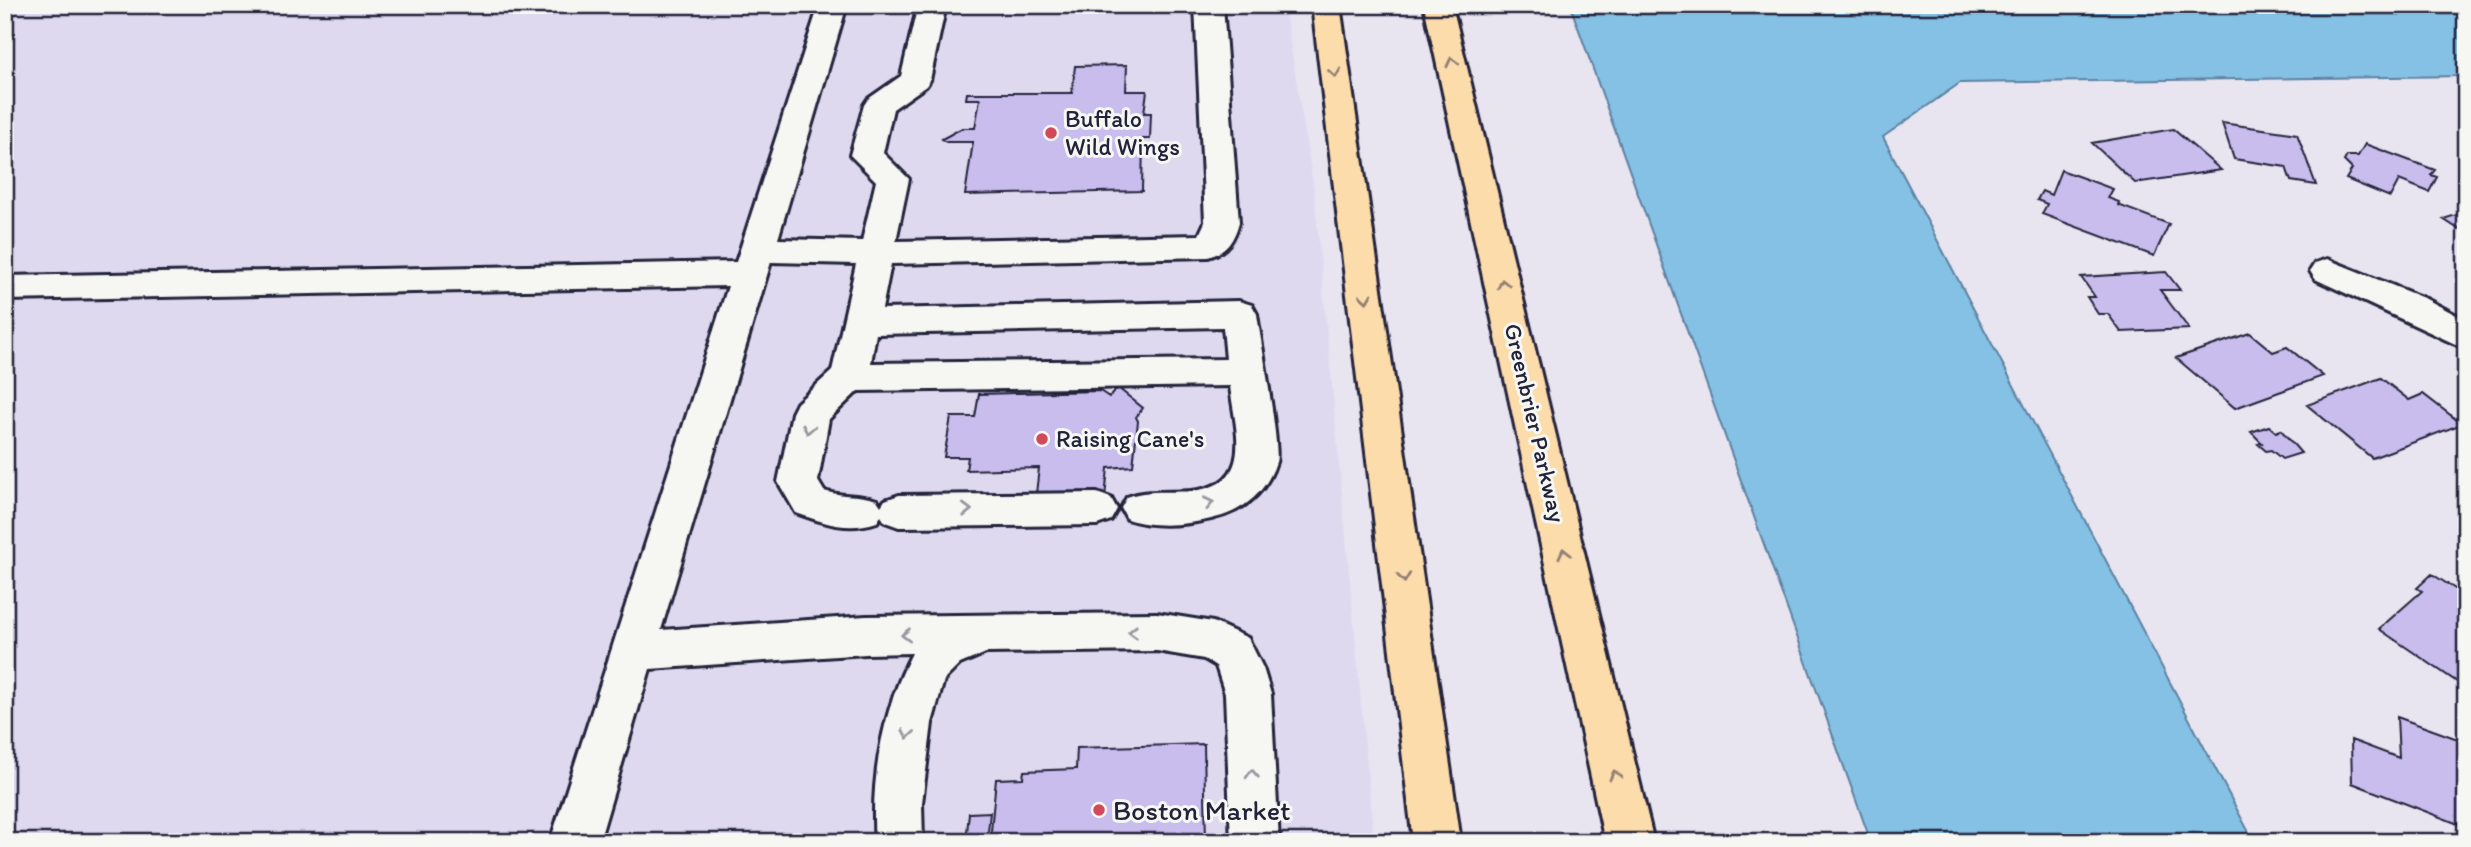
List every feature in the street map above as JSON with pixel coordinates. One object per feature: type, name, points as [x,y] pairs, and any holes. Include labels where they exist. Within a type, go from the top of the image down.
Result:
[{"type":"main road","points":[[1326,5],[1437,842]]},
{"type":"main road","name":"Greenbrier Parkway","points":[[1438,5],[1630,842]]},
{"type":"street","points":[[574,842],[833,5]]},
{"type":"street","points":[[932,5],[915,80],[879,105],[866,155],[893,179],[849,377],[811,413],[798,482],[810,502],[840,512],[1097,509]]},
{"type":"street","points":[[5,288],[753,262],[876,253],[1208,246],[1218,236],[1222,222],[1209,5]]},
{"type":"street","points":[[2327,271],[2413,308],[2466,335]]},
{"type":"street","points":[[860,322],[1239,314],[1258,460],[1244,485],[1221,501],[1192,507],[1141,508]]},
{"type":"street","points":[[849,377],[1247,372]]},
{"type":"street","points":[[634,651],[866,635],[1157,632],[1213,641],[1232,652],[1241,668],[1248,694],[1254,840]]},
{"type":"street","points":[[899,842],[896,816],[913,704],[920,683],[931,662],[944,651],[989,634]]},
{"type":"shaded area","points":[[5,5],[1284,5],[1314,189],[1374,842],[5,842]]},
{"type":"water","points":[[1570,5],[2466,5],[2466,76],[1960,83],[1883,137],[2254,842],[1871,842]]},
{"type":"building","name":"Buffalo Wild Wings","points":[[1127,65],[1126,91],[1147,91],[1144,113],[1151,113],[1150,139],[1143,139],[1142,191],[965,195],[973,142],[946,142],[942,139],[962,128],[975,128],[980,99],[966,99],[967,93],[1072,93],[1075,66]]},
{"type":"building","points":[[2222,123],[2297,134],[2316,185],[2291,181],[2286,167],[2234,159]]},
{"type":"building","points":[[2173,129],[2221,170],[2135,183],[2092,143]]},
{"type":"building","points":[[2365,144],[2435,170],[2431,175],[2437,177],[2429,192],[2399,180],[2390,197],[2346,179],[2352,169],[2344,161],[2347,156],[2358,156]]},
{"type":"building","points":[[2061,170],[2113,189],[2108,198],[2119,202],[2118,205],[2169,224],[2154,256],[2042,214],[2047,204],[2037,200],[2042,191],[2051,195]]},
{"type":"building","points":[[2466,212],[2466,234],[2443,219]]},
{"type":"building","points":[[2166,272],[2180,290],[2160,290],[2189,329],[2121,332],[2108,314],[2098,314],[2087,297],[2095,297],[2081,277]]},
{"type":"building","points":[[2250,333],[2273,352],[2287,347],[2323,376],[2235,408],[2176,358]]},
{"type":"building","points":[[2381,378],[2409,400],[2423,394],[2462,424],[2372,458],[2307,405]]},
{"type":"building","name":"Raising Cane's","points":[[1118,388],[1143,408],[1136,417],[1138,421],[1133,466],[1108,468],[1103,517],[1033,519],[1039,468],[966,470],[968,457],[944,457],[951,417],[975,417],[979,394],[1100,391],[1109,397]]},
{"type":"building","points":[[2269,426],[2276,432],[2281,430],[2301,453],[2282,459],[2271,450],[2266,451],[2251,432]]},
{"type":"building","points":[[2432,574],[2466,596],[2466,688],[2379,629],[2422,591],[2417,588]]},
{"type":"building","points":[[2397,717],[2466,742],[2466,827],[2352,783],[2351,740],[2399,758]]},
{"type":"building","name":"Boston Market","points":[[1204,744],[1206,842],[990,842],[996,779],[1023,778],[1024,771],[1076,769],[1077,748]]},
{"type":"building","points":[[990,812],[987,842],[966,842],[969,813]]},
{"type":"place","name":"Buffalo Wild Wings","points":[[1051,133]]},
{"type":"place","name":"Raising Cane's","points":[[1042,439]]},
{"type":"place","name":"Boston Market","points":[[1099,810]]}]
